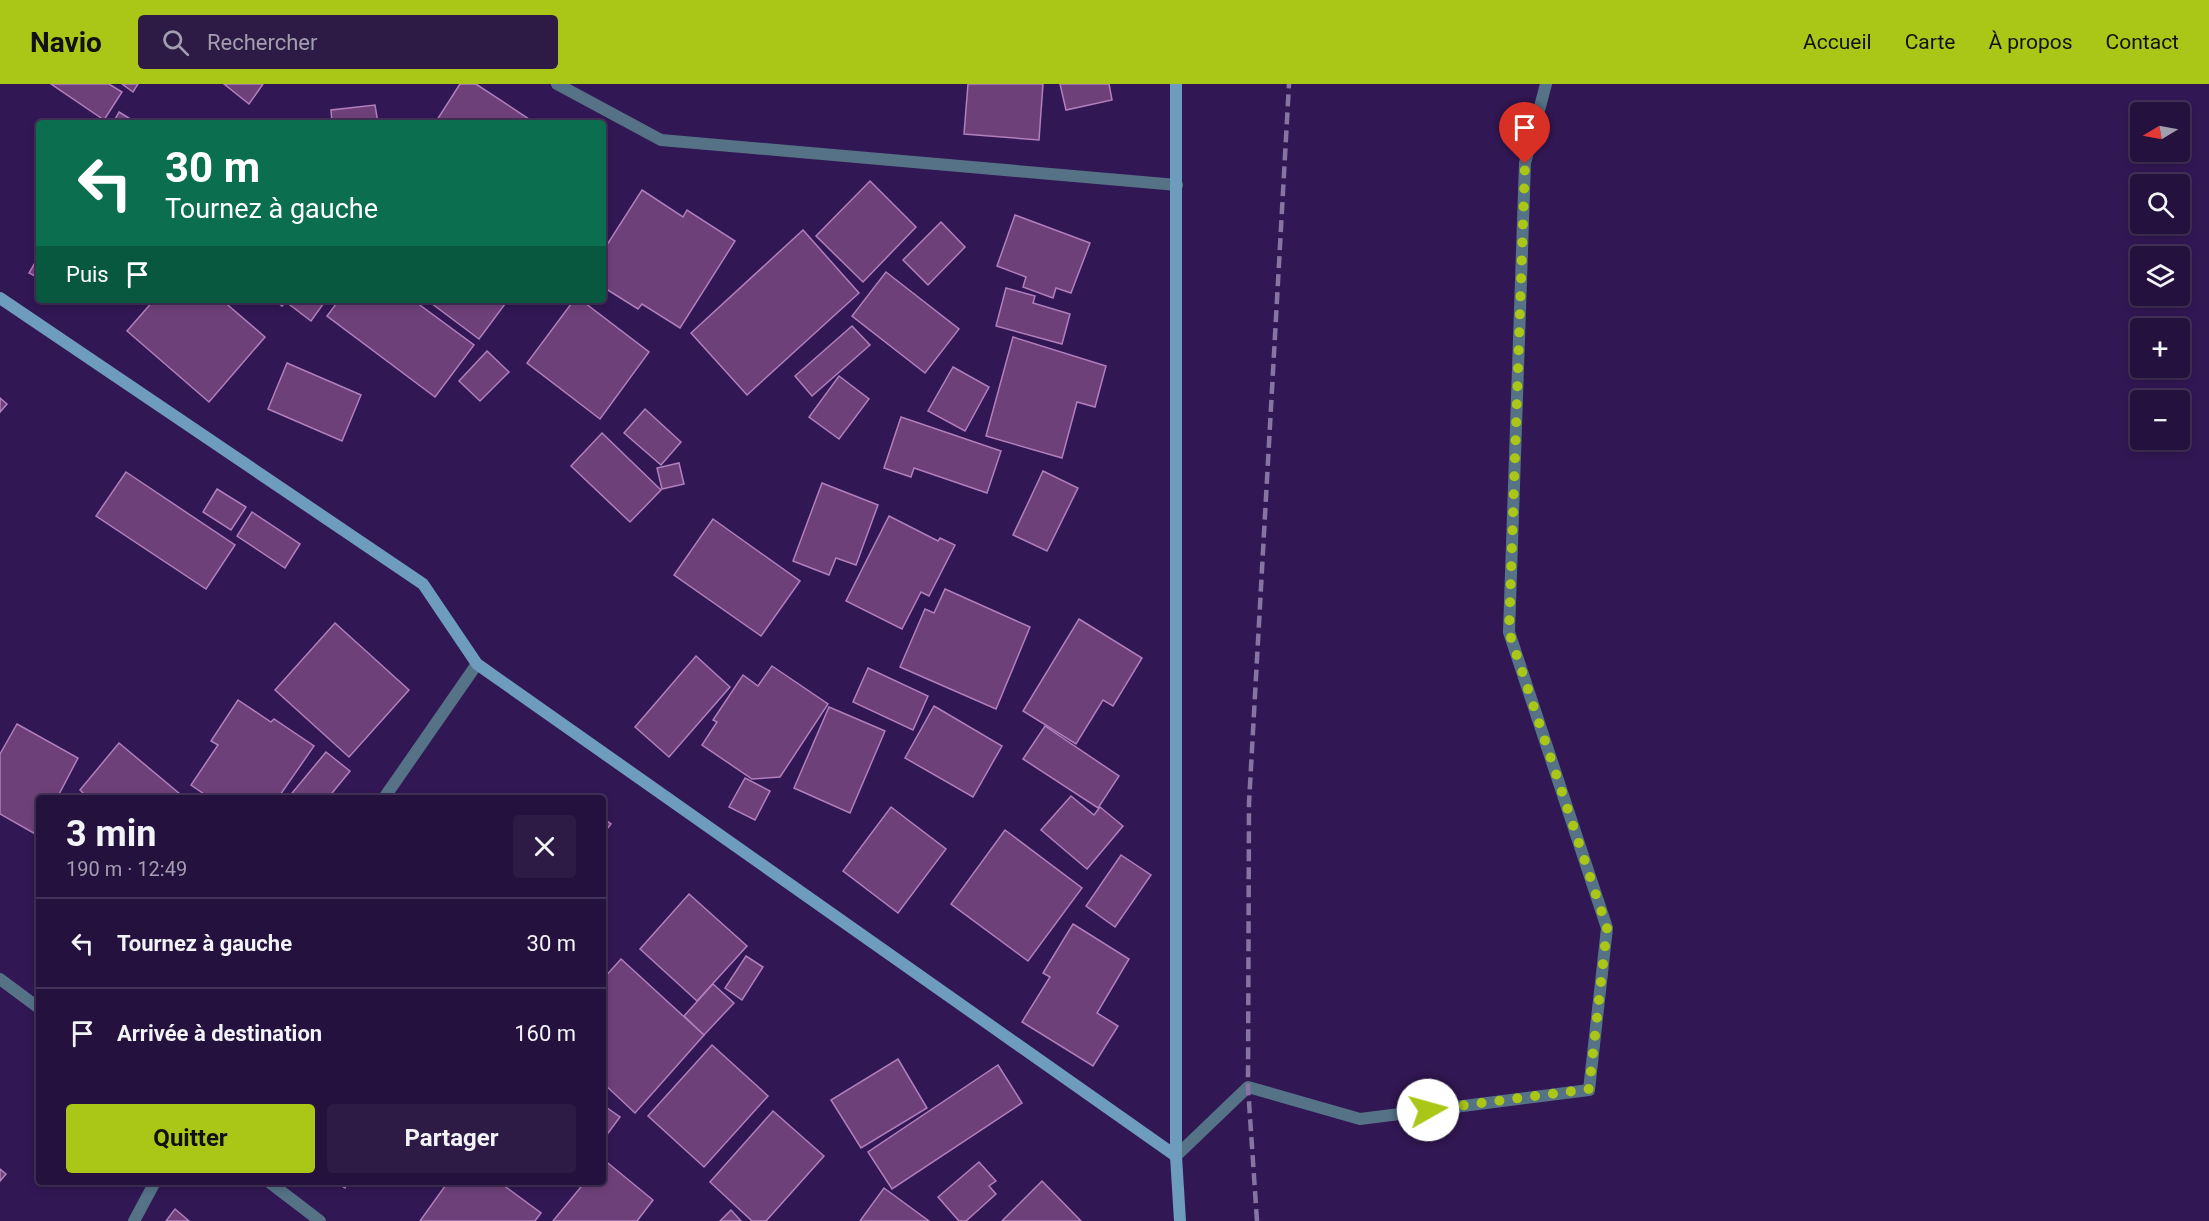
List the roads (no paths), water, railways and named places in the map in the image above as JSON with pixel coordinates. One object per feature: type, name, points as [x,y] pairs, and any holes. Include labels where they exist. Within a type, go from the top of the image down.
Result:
[{"type":"street","points":[[557,84],[661,140],[1177,185]]},
{"type":"street","points":[[1176,84],[1176,1156],[1180,1221]]},
{"type":"street","points":[[1176,1156],[1248,1088],[1360,1119],[1589,1089],[1607,928],[1509,632],[1525,164],[1546,84]]},
{"type":"street","points":[[0,298],[423,584],[477,664],[1176,1156]]},
{"type":"street","points":[[386,795],[477,664]]},
{"type":"street","points":[[0,979],[36,1006]]},
{"type":"street","points":[[134,1221],[153,1185]]},
{"type":"street","points":[[273,1185],[320,1221]]},
{"type":"railway","points":[[1257,1221],[1248,1087],[1249,803],[1289,84]]}]
